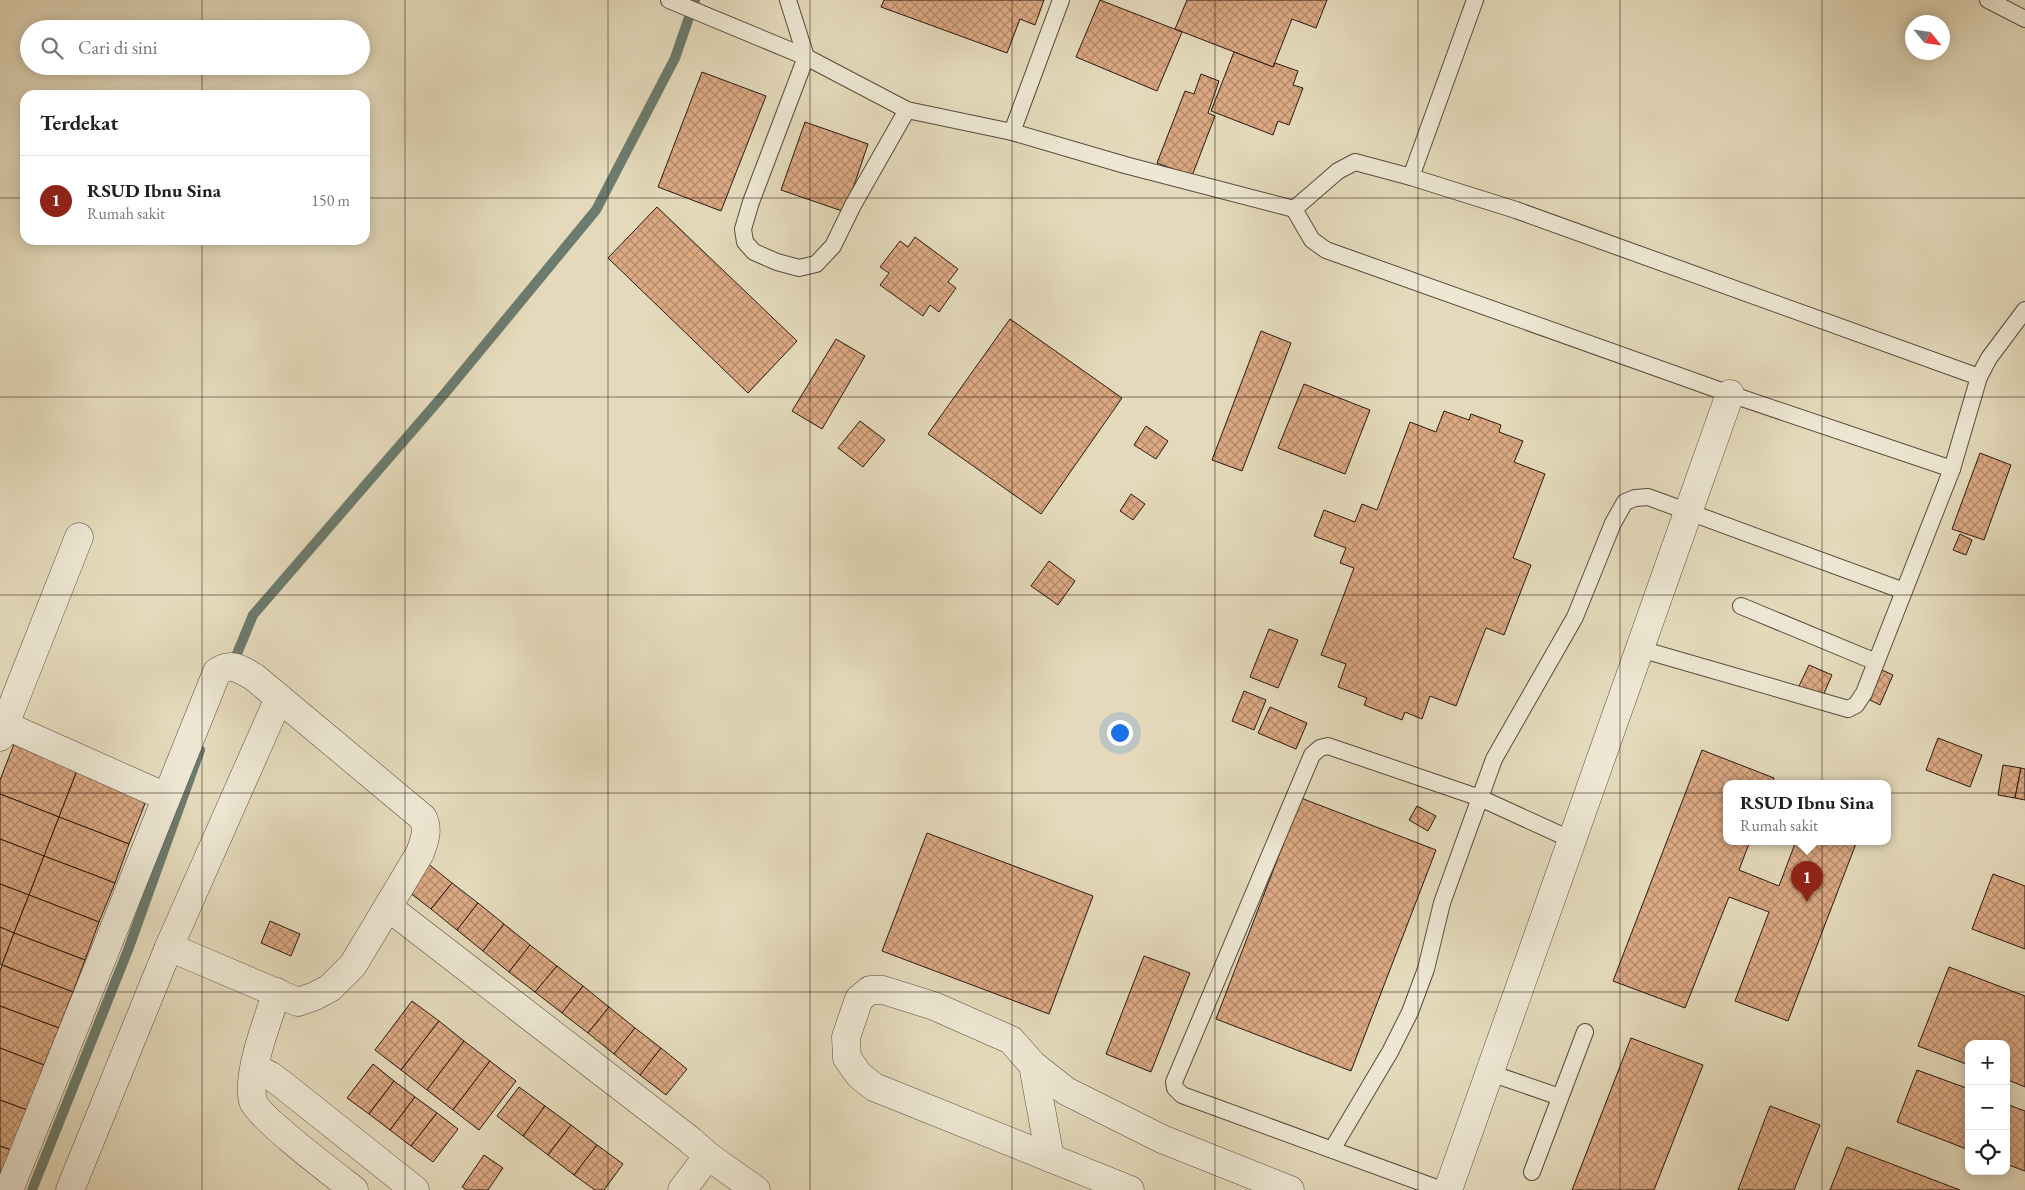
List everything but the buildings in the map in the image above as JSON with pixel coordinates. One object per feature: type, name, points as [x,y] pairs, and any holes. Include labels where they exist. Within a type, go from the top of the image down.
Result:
[{"type":"street","points":[[1448,1190],[1730,394]]},
{"type":"street","points":[[79,537],[2,729],[166,797]]},
{"type":"street","points":[[9,1190],[217,672],[234,668],[254,677],[423,818],[426,825],[426,833],[420,853],[353,965],[330,988],[315,996],[298,1002],[169,947]]},
{"type":"street","points":[[70,1190],[169,947],[279,698]]},
{"type":"street","points":[[388,907],[690,1140],[708,1156],[756,1190]]},
{"type":"street","points":[[1130,1190],[874,1087],[859,1075],[847,1058],[846,1037],[859,999],[870,990],[883,990],[934,1006],[1011,1040],[1033,1064],[1066,1091],[1162,1138],[1290,1190]]},
{"type":"street","points":[[277,992],[254,1068],[252,1091],[255,1107],[288,1137],[354,1190]]},
{"type":"street","points":[[1033,1064],[1050,1158]]},
{"type":"street","points":[[254,1068],[271,1076],[283,1085],[415,1190]]},
{"type":"street","points":[[682,1190],[708,1156]]},
{"type":"lane","points":[[669,0],[806,57],[907,110],[1012,132],[1125,165],[1294,209],[1312,240],[1326,250],[1730,394],[1952,469]]},
{"type":"lane","points":[[788,0],[806,57],[751,202],[744,229],[745,242],[754,252],[777,262],[799,268],[816,264],[833,246],[853,205],[907,110]]},
{"type":"lane","points":[[1012,132],[1061,0]]},
{"type":"lane","points":[[1411,177],[1475,0]]},
{"type":"lane","points":[[1988,0],[2025,19]]},
{"type":"lane","points":[[1294,209],[1338,171],[1355,162],[1411,177],[1516,210],[1979,377]]},
{"type":"lane","points":[[1640,649],[1848,709],[1856,705],[1861,700],[1952,469],[1979,377],[1989,358],[2025,310]]},
{"type":"lane","points":[[1333,1148],[1390,1052],[1410,1012],[1426,969],[1442,903],[1494,759],[1575,617],[1613,523],[1625,502],[1635,498],[1648,497],[1904,591]]},
{"type":"lane","points":[[1741,606],[1876,662]]},
{"type":"lane","points":[[1442,1190],[1333,1148],[1182,1095],[1175,1088],[1174,1082],[1312,755],[1320,748],[1328,746],[1480,798],[1572,840]]},
{"type":"lane","points":[[1532,1172],[1585,1032]]},
{"type":"lane","points":[[1490,1072],[1560,1097]]},
{"type":"waterway","points":[[232,666],[253,615],[446,392],[596,210],[675,58],[695,0]]},
{"type":"waterway","points":[[32,1190],[128,950],[200,750]]},
{"type":"place","name":"RSUD Ibnu Sina","points":[[1807,902]]}]
